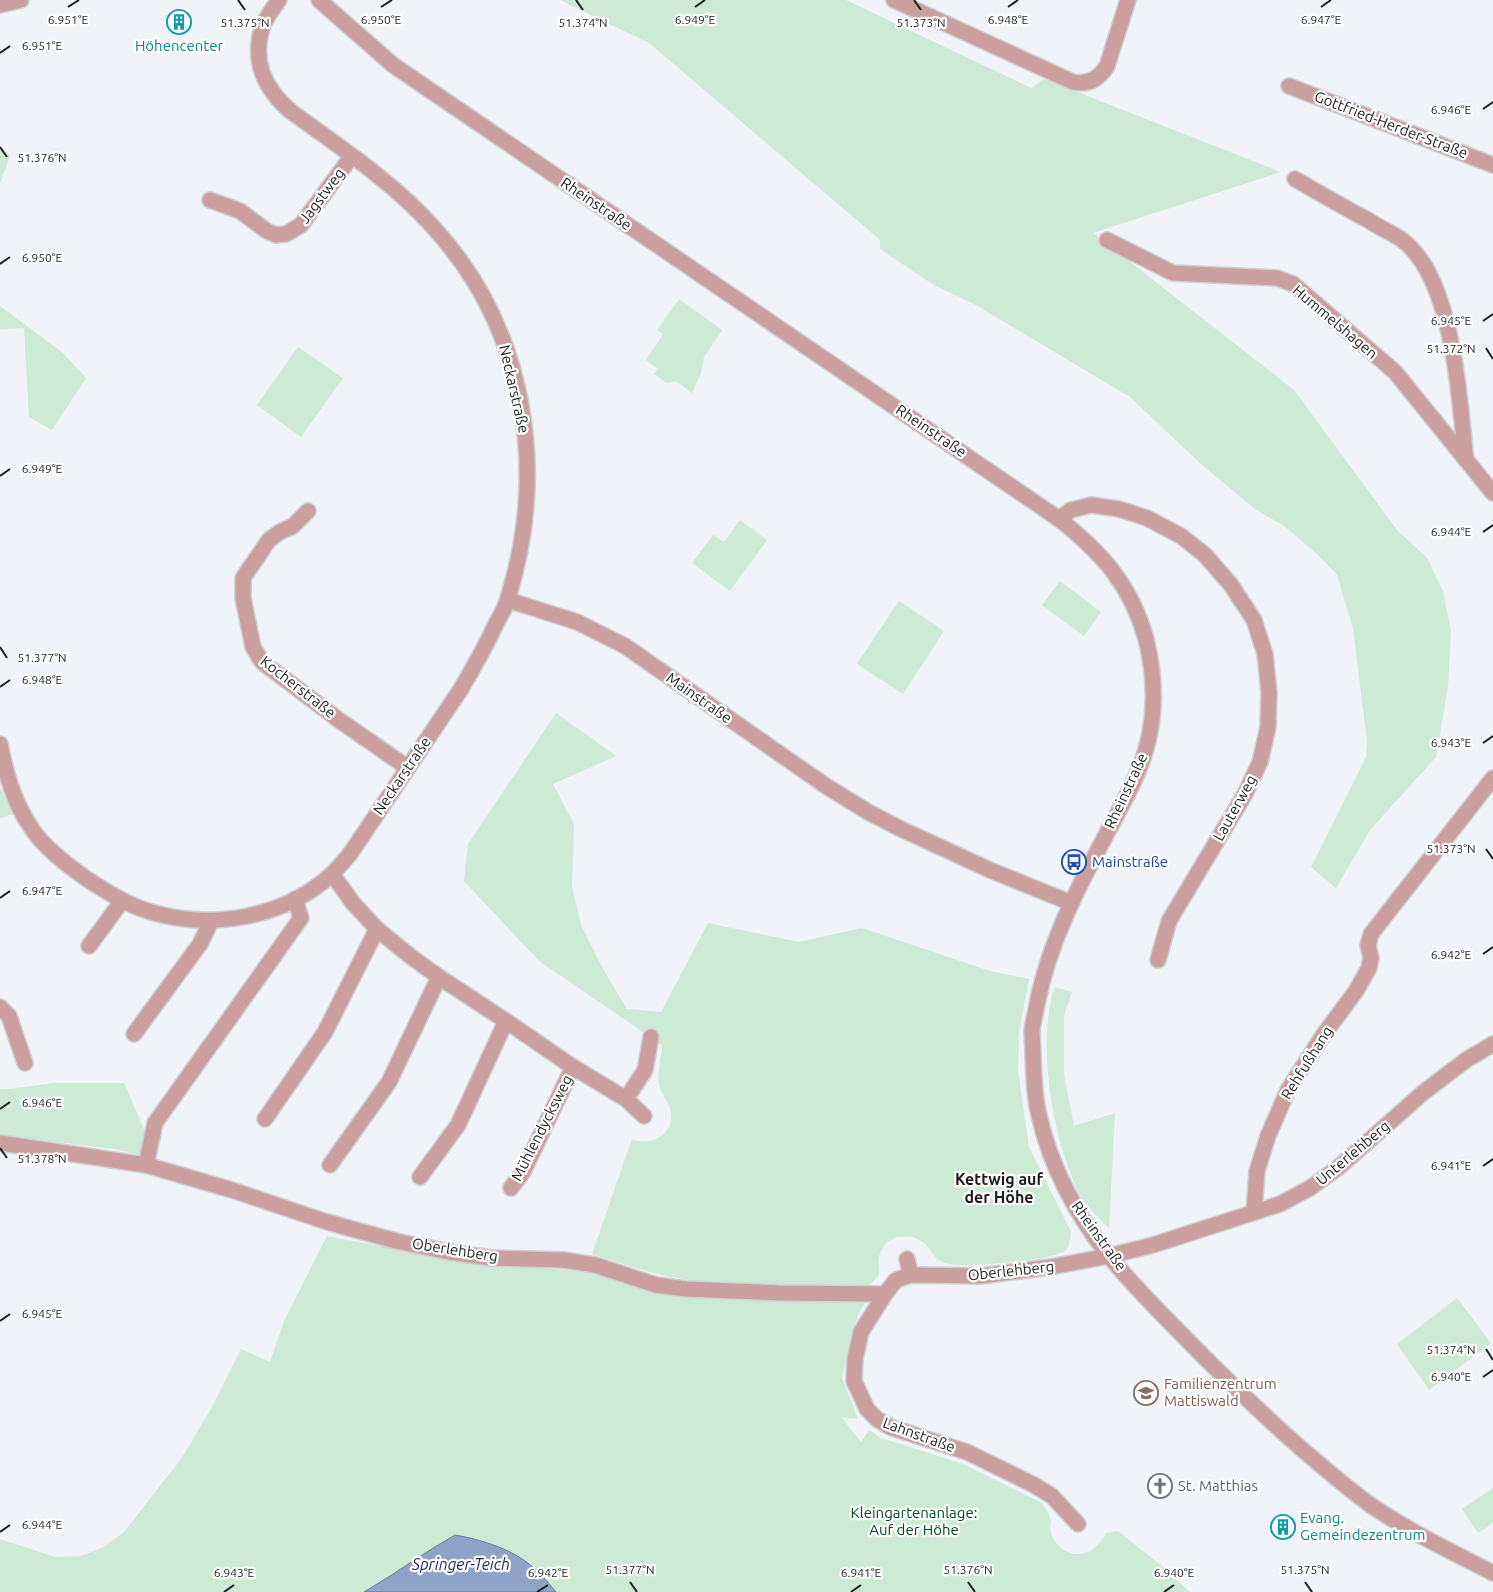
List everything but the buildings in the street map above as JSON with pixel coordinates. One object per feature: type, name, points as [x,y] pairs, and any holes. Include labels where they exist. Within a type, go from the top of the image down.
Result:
[{"type":"street","points":[[0,5],[21,0]]},
{"type":"street","name":"Neckarstraße","points":[[0,744],[11,791],[32,828],[46,846],[71,868],[99,888],[122,901],[150,912],[183,919],[211,921],[241,918],[264,912],[295,899],[332,874],[350,854],[461,689],[508,600],[522,541],[528,484],[525,422],[507,348],[489,306],[447,243],[434,227],[398,192],[281,103],[271,92],[263,74],[259,56],[260,36],[265,21],[279,0]]},
{"type":"street","name":"Rheinstraße","points":[[319,0],[392,65],[1059,519],[1105,560],[1132,599],[1141,622],[1149,650],[1154,691],[1149,739],[1138,773],[1071,903],[1052,950],[1040,987],[1032,1029],[1033,1071],[1038,1112],[1045,1141],[1080,1214],[1109,1256],[1248,1401],[1328,1471],[1372,1506],[1423,1537],[1493,1573]]},
{"type":"street","points":[[894,0],[1073,82],[1083,84],[1092,81],[1102,74],[1107,66],[1128,0]]},
{"type":"street","name":"Gottfried-Herder-Straße","points":[[1289,86],[1493,165]]},
{"type":"street","name":"Jagstweg","points":[[210,200],[240,211],[267,231],[276,235],[286,234],[301,225],[352,156]]},
{"type":"street","points":[[1295,179],[1402,240],[1423,265],[1440,297],[1445,314],[1455,366],[1466,460]]},
{"type":"street","name":"Hummelshagen","points":[[1107,240],[1172,273],[1277,278],[1293,284],[1395,372],[1493,493]]},
{"type":"street","name":"Lauterweg","points":[[1059,519],[1071,510],[1091,505],[1119,509],[1147,518],[1180,536],[1205,555],[1231,585],[1254,620],[1264,654],[1269,692],[1268,727],[1260,762],[1245,794],[1169,921],[1158,960]]},
{"type":"street","name":"Kocherstraße","points":[[308,511],[293,526],[269,540],[243,578],[243,598],[253,647],[262,662],[339,720],[408,768]]},
{"type":"street","name":"Mainstraße","points":[[508,600],[577,622],[625,646],[826,786],[902,829],[990,870],[1071,903]]},
{"type":"street","name":"Rehfußhang","points":[[1254,1212],[1257,1171],[1268,1136],[1288,1090],[1324,1034],[1356,991],[1369,968],[1371,958],[1368,945],[1371,934],[1493,778]]},
{"type":"street","name":"Mühlendycksweg","points":[[332,874],[353,903],[377,929],[439,977],[573,1068],[626,1099],[644,1116]]},
{"type":"street","points":[[146,1165],[155,1123],[302,918],[295,899]]},
{"type":"street","points":[[89,946],[122,901]]},
{"type":"street","points":[[134,1034],[200,944],[211,921]]},
{"type":"street","points":[[265,1119],[325,1032],[377,929]]},
{"type":"street","points":[[330,1165],[389,1082],[439,977]]},
{"type":"street","points":[[0,1007],[9,1016],[25,1063]]},
{"type":"street","points":[[420,1177],[458,1125],[506,1021]]},
{"type":"street","points":[[626,1099],[645,1070],[651,1037]]},
{"type":"street","name":"Unterlehberg","points":[[1109,1256],[1153,1245],[1254,1212],[1287,1200],[1310,1188],[1339,1167],[1424,1092],[1466,1060],[1493,1044]]},
{"type":"street","name":"Mühlendycksweg","points":[[511,1188],[523,1172],[573,1068]]},
{"type":"street","name":"Oberlehberg","points":[[0,1143],[146,1165],[232,1190],[327,1222],[449,1252],[491,1258],[563,1260],[595,1265],[656,1285],[686,1289],[779,1293],[885,1294],[896,1280],[911,1276],[981,1276],[1050,1267],[1109,1256]]},
{"type":"street","points":[[907,1259],[911,1276]]},
{"type":"street","name":"Lahnstraße","points":[[885,1294],[861,1332],[855,1359],[854,1381],[867,1410],[890,1427],[967,1452],[1034,1485],[1052,1496],[1078,1524]]},
{"type":"green space","points":[[560,0],[846,0],[1031,88],[1044,79],[1281,172],[1093,233],[1294,390],[1397,530],[1427,558],[1443,591],[1451,631],[1448,686],[1436,757],[1370,830],[1336,888],[1311,867],[1366,757],[1367,742],[1353,628],[1337,575],[1317,554],[1284,526],[1255,509],[1201,464],[1130,397],[974,304],[934,285],[880,249],[880,240],[649,43]]},
{"type":"green space","points":[[0,146],[10,156],[0,184]]},
{"type":"green space","points":[[679,299],[722,330],[704,357],[701,373],[692,393],[676,381],[667,383],[654,374],[658,369],[646,360],[663,334],[657,330]]},
{"type":"green space","points":[[0,306],[63,353],[86,378],[52,430],[29,417],[24,328],[0,329]]},
{"type":"green space","points":[[298,347],[343,378],[301,437],[257,405]]},
{"type":"green space","points":[[740,520],[767,540],[730,591],[692,563],[713,535],[724,542]]},
{"type":"green space","points":[[1060,581],[1101,612],[1084,636],[1042,605]]},
{"type":"green space","points":[[899,601],[944,631],[903,694],[857,664]]},
{"type":"green space","points":[[556,713],[616,756],[553,784],[574,824],[572,886],[581,925],[603,969],[627,1009],[661,1012],[708,923],[799,942],[862,928],[990,971],[1029,979],[1019,1032],[1018,1071],[1029,1147],[1071,1232],[1066,1250],[1059,1254],[1029,1260],[959,1265],[940,1261],[920,1240],[902,1236],[890,1240],[882,1249],[879,1255],[879,1275],[873,1282],[865,1286],[759,1285],[696,1281],[656,1274],[592,1254],[632,1139],[639,1141],[653,1140],[665,1133],[669,1127],[671,1113],[660,1088],[659,1079],[662,1045],[539,961],[464,881],[468,844]]},
{"type":"green space","points":[[0,787],[13,814],[0,818]]},
{"type":"green space","points":[[1055,987],[1072,992],[1064,1015],[1064,1075],[1074,1126],[1115,1113],[1109,1228],[1091,1211],[1083,1200],[1073,1179],[1056,1125],[1047,1065],[1049,1010]]},
{"type":"green space","points":[[54,1083],[124,1083],[146,1134],[140,1155],[114,1149],[0,1135],[0,1089]]},
{"type":"green space","name":"Kleingartenanlage: Auf der Höhe","points":[[327,1236],[453,1260],[596,1273],[825,1299],[866,1301],[858,1315],[851,1336],[842,1378],[858,1419],[841,1417],[861,1442],[869,1430],[881,1438],[963,1464],[1042,1503],[1049,1514],[1051,1521],[1050,1530],[1055,1541],[1061,1548],[1070,1553],[1080,1554],[1089,1551],[1099,1544],[1106,1533],[1118,1531],[1163,1567],[1190,1592],[556,1592],[543,1576],[485,1543],[455,1535],[364,1592],[0,1592],[0,1539],[55,1557],[81,1556],[104,1547],[124,1532],[181,1459],[212,1407],[241,1349],[270,1362],[284,1321]]},
{"type":"green space","points":[[1457,1298],[1491,1343],[1429,1390],[1397,1344]]},
{"type":"green space","points":[[1493,1488],[1493,1523],[1478,1533],[1462,1509]]},
{"type":"water","name":"Springer-Teich","points":[[455,1535],[492,1544],[517,1556],[538,1571],[556,1592],[364,1592]]},
{"type":"place","name":"Höhencenter","points":[[179,22]]},
{"type":"place","name":"Mainstraße","points":[[1074,862]]},
{"type":"place","name":"Familienzentrum Mattiswald","points":[[1146,1393]]},
{"type":"place","name":"St. Matthias","points":[[1160,1486]]},
{"type":"place","name":"Evang. Gemeindezentrum","points":[[1283,1527]]},
{"type":"district","name":"Kettwig auf der Höhe","points":[[999,1188]]}]
